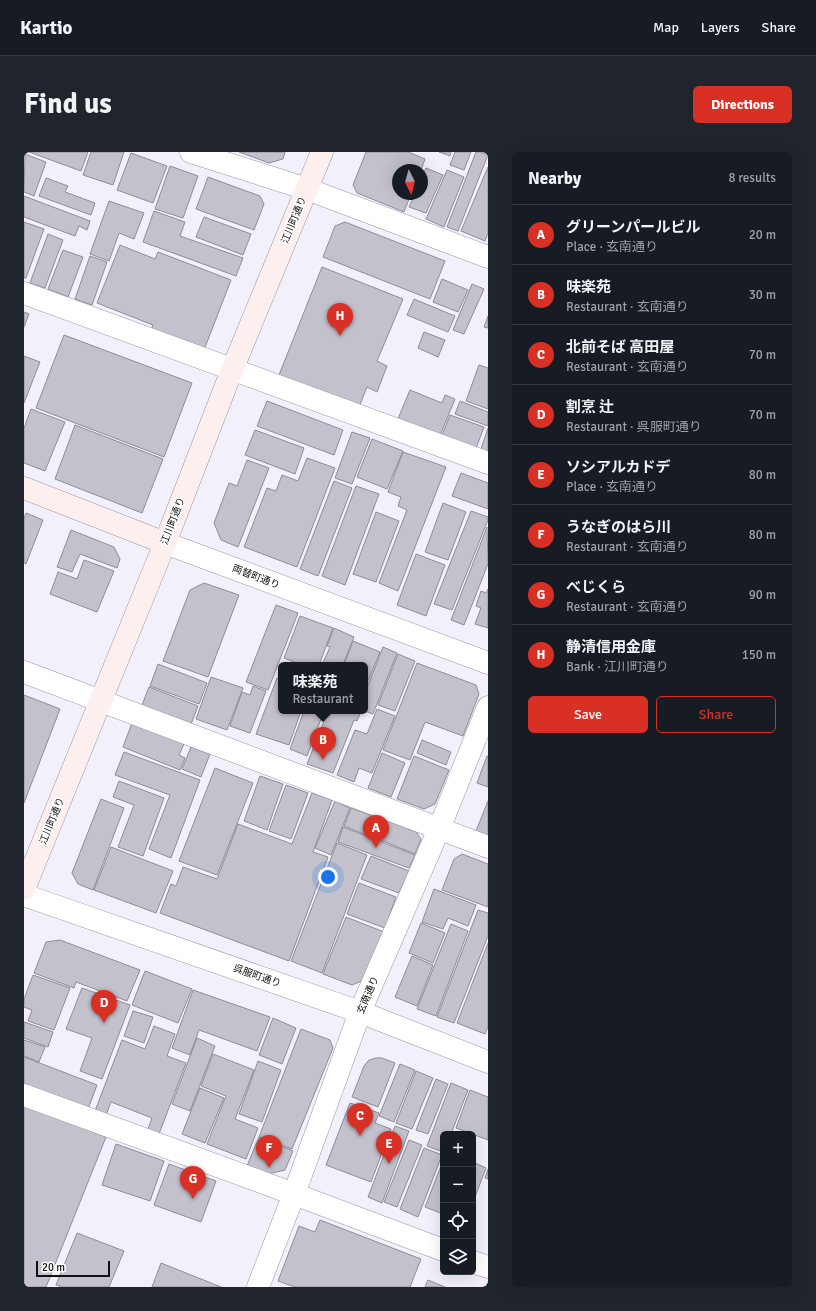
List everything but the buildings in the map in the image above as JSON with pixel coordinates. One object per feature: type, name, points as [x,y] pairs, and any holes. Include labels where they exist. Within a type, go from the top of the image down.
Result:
[{"type":"street","points":[[191,152],[307,189],[488,257]]},
{"type":"street","name":"江川町通り","points":[[24,889],[165,542],[232,370],[322,152]]},
{"type":"street","points":[[24,293],[488,463]]},
{"type":"street","name":"両替町通り","points":[[24,488],[488,663]]},
{"type":"street","points":[[24,672],[488,847]]},
{"type":"street","name":"玄南通り","points":[[258,1287],[294,1194],[360,1012],[439,829],[488,707]]},
{"type":"street","name":"呉服町通り","points":[[24,895],[360,1012],[488,1062]]},
{"type":"street","points":[[24,1095],[440,1249]]},
{"type":"street","points":[[476,1263],[488,1267]]},
{"type":"place","name":"静清信用金庫","points":[[340,336]]},
{"type":"place","name":"味楽苑","points":[[323,760]]},
{"type":"place","name":"グリーンパールビル","points":[[376,848]]},
{"type":"place","name":"割烹 辻","points":[[104,1023]]},
{"type":"place","name":"北前そば 高田屋","points":[[360,1136]]},
{"type":"place","name":"ソシアルカドデ","points":[[389,1164]]},
{"type":"place","name":"うなぎのはら川","points":[[269,1168]]},
{"type":"place","name":"べじくら","points":[[193,1199]]}]
